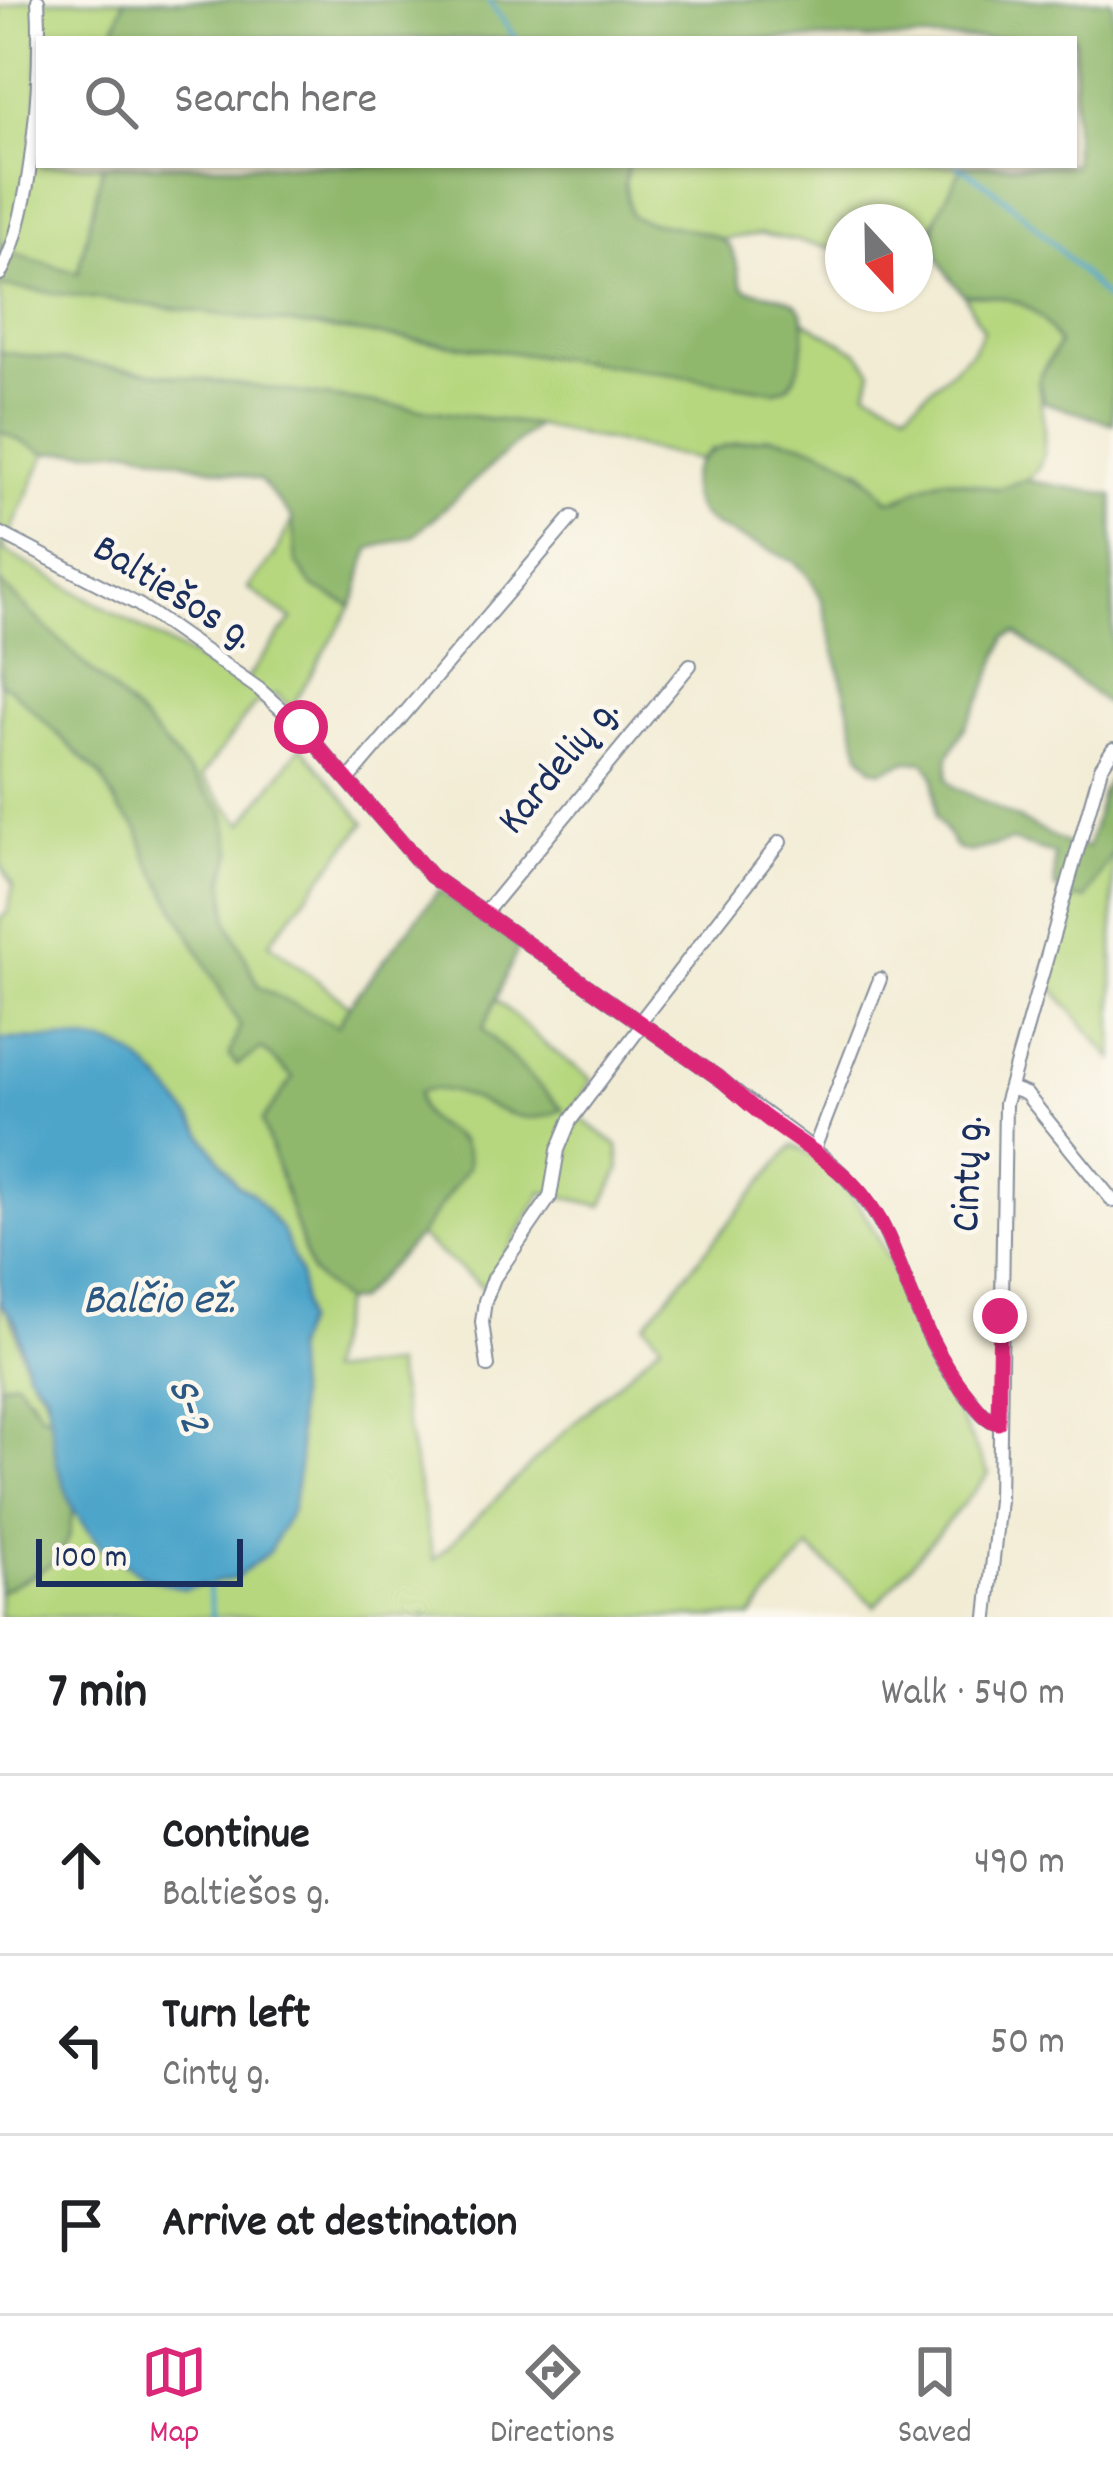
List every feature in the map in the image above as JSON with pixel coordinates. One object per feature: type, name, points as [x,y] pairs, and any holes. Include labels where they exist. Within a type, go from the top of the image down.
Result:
[{"type":"street","points":[[38,0],[38,36]]},
{"type":"street","points":[[0,274],[15,239],[36,92]]},
{"type":"street","points":[[348,780],[572,518]]},
{"type":"street","name":"Baltiešos g.","points":[[0,533],[139,605],[259,688],[301,727],[431,876],[846,1174],[871,1204],[941,1362],[985,1417],[998,1423]]},
{"type":"street","name":"Kardelių g.","points":[[484,914],[690,664]]},
{"type":"street","name":"Cintų g.","points":[[987,1617],[999,1500],[1004,1116],[1101,767],[1113,749]]},
{"type":"street","points":[[488,1366],[484,1301],[494,1278],[550,1198],[558,1150],[570,1121],[780,842]]},
{"type":"street","points":[[814,1149],[880,979]]},
{"type":"street","points":[[1010,1088],[1026,1094],[1113,1201]]},
{"type":"green space","points":[[26,0],[124,0],[112,36],[36,36],[36,168],[102,168],[78,274],[4,251],[0,239],[0,8]]},
{"type":"green space","points":[[124,0],[1110,0],[1113,424],[1044,402],[1038,381],[1059,344],[1051,330],[1020,303],[964,295],[934,244],[937,217],[962,168],[1077,168],[1077,36],[112,36]]},
{"type":"green space","points":[[102,168],[628,168],[630,215],[721,240],[732,251],[745,289],[795,303],[802,313],[804,333],[796,376],[775,391],[625,367],[0,286],[0,239],[4,251],[78,273]]},
{"type":"green space","points":[[628,168],[961,168],[933,224],[933,204],[825,204],[825,246],[761,234],[723,239],[630,215]]},
{"type":"green space","points":[[0,286],[625,367],[775,391],[796,371],[804,321],[859,353],[872,371],[867,390],[907,410],[973,350],[983,330],[964,295],[1020,303],[1041,318],[1059,344],[1039,380],[1043,451],[1031,477],[996,488],[941,480],[889,500],[861,469],[713,449],[699,460],[536,425],[0,352]]},
{"type":"green space","points":[[0,352],[536,425],[414,536],[371,548],[352,606],[313,587],[296,562],[292,518],[260,480],[132,449],[46,453],[0,431]]},
{"type":"green space","points":[[0,431],[46,453],[3,550],[242,685],[292,619],[248,588],[274,556],[293,518],[305,574],[322,591],[352,606],[291,708],[277,694],[254,705],[201,777],[243,824],[301,746],[365,823],[269,943],[349,1005],[338,1026],[259,988],[228,922],[224,880],[232,851],[224,812],[139,716],[0,583]]},
{"type":"green space","points":[[768,437],[835,456],[889,500],[945,478],[997,489],[1024,480],[1113,495],[1113,709],[1016,633],[1006,637],[983,695],[948,757],[947,779],[955,787],[1074,847],[1088,847],[1103,790],[1113,773],[1113,852],[1086,899],[1055,888],[1054,854],[1012,841],[969,852],[957,849],[936,817],[934,776],[924,762],[907,761],[881,771],[860,753],[822,600],[810,580],[794,562],[708,521],[693,498],[692,475],[705,455]]},
{"type":"green space","points":[[0,583],[139,716],[224,812],[232,851],[224,880],[228,921],[259,987],[338,1026],[349,1005],[439,890],[519,946],[483,1029],[562,1109],[544,1117],[526,1117],[456,1093],[420,1091],[425,1114],[462,1144],[468,1167],[419,1236],[357,1300],[343,1302],[311,1272],[262,1121],[293,1078],[262,1049],[237,1065],[229,1056],[240,1026],[147,857],[138,829],[120,810],[101,776],[0,683]]},
{"type":"green space","points":[[0,683],[101,776],[120,810],[138,829],[147,857],[240,1026],[293,1078],[263,1122],[311,1272],[343,1302],[326,1372],[394,1365],[434,1560],[661,1343],[645,1324],[793,1145],[821,1164],[864,1213],[989,1474],[875,1606],[809,1548],[751,1617],[0,1617],[0,1592],[50,1562],[65,1537],[73,1509],[100,1546],[143,1576],[292,1509],[300,1461],[293,1348],[304,1321],[252,1193],[237,1185],[160,1078],[60,1039],[0,1039],[0,918],[8,912],[13,886],[0,863]]},
{"type":"green space","points":[[1113,852],[1113,1059],[1044,978],[1073,898],[1086,899]]},
{"type":"green space","points":[[495,998],[592,1079],[573,1112],[618,1146],[620,1169],[602,1206],[543,1192],[485,1289],[419,1236],[468,1167],[461,1140],[421,1109],[420,1091],[433,1088],[562,1110],[482,1029]]},
{"type":"green space","points":[[0,1302],[50,1414],[42,1415],[30,1396],[0,1384]]},
{"type":"green space","points":[[16,1380],[42,1415],[50,1414],[57,1464],[73,1509],[69,1537],[57,1561],[0,1592],[0,1384]]},
{"type":"water","name":"Balčio ež.","points":[[0,1039],[85,1040],[130,1053],[165,1085],[237,1185],[252,1193],[282,1230],[300,1274],[304,1321],[293,1348],[300,1461],[292,1509],[269,1552],[236,1578],[184,1589],[143,1576],[100,1546],[73,1509],[57,1464],[46,1393],[27,1371],[16,1322],[0,1302]]},
{"type":"waterway","points":[[488,0],[514,36]]},
{"type":"waterway","points":[[962,168],[1020,212],[1113,306]]},
{"type":"waterway","name":"S-2","points":[[207,1581],[213,1617]]},
{"type":"route","points":[[301,727],[431,876],[723,1081],[764,1117],[846,1174],[871,1204],[941,1362],[992,1423],[998,1423],[1000,1316]]}]
